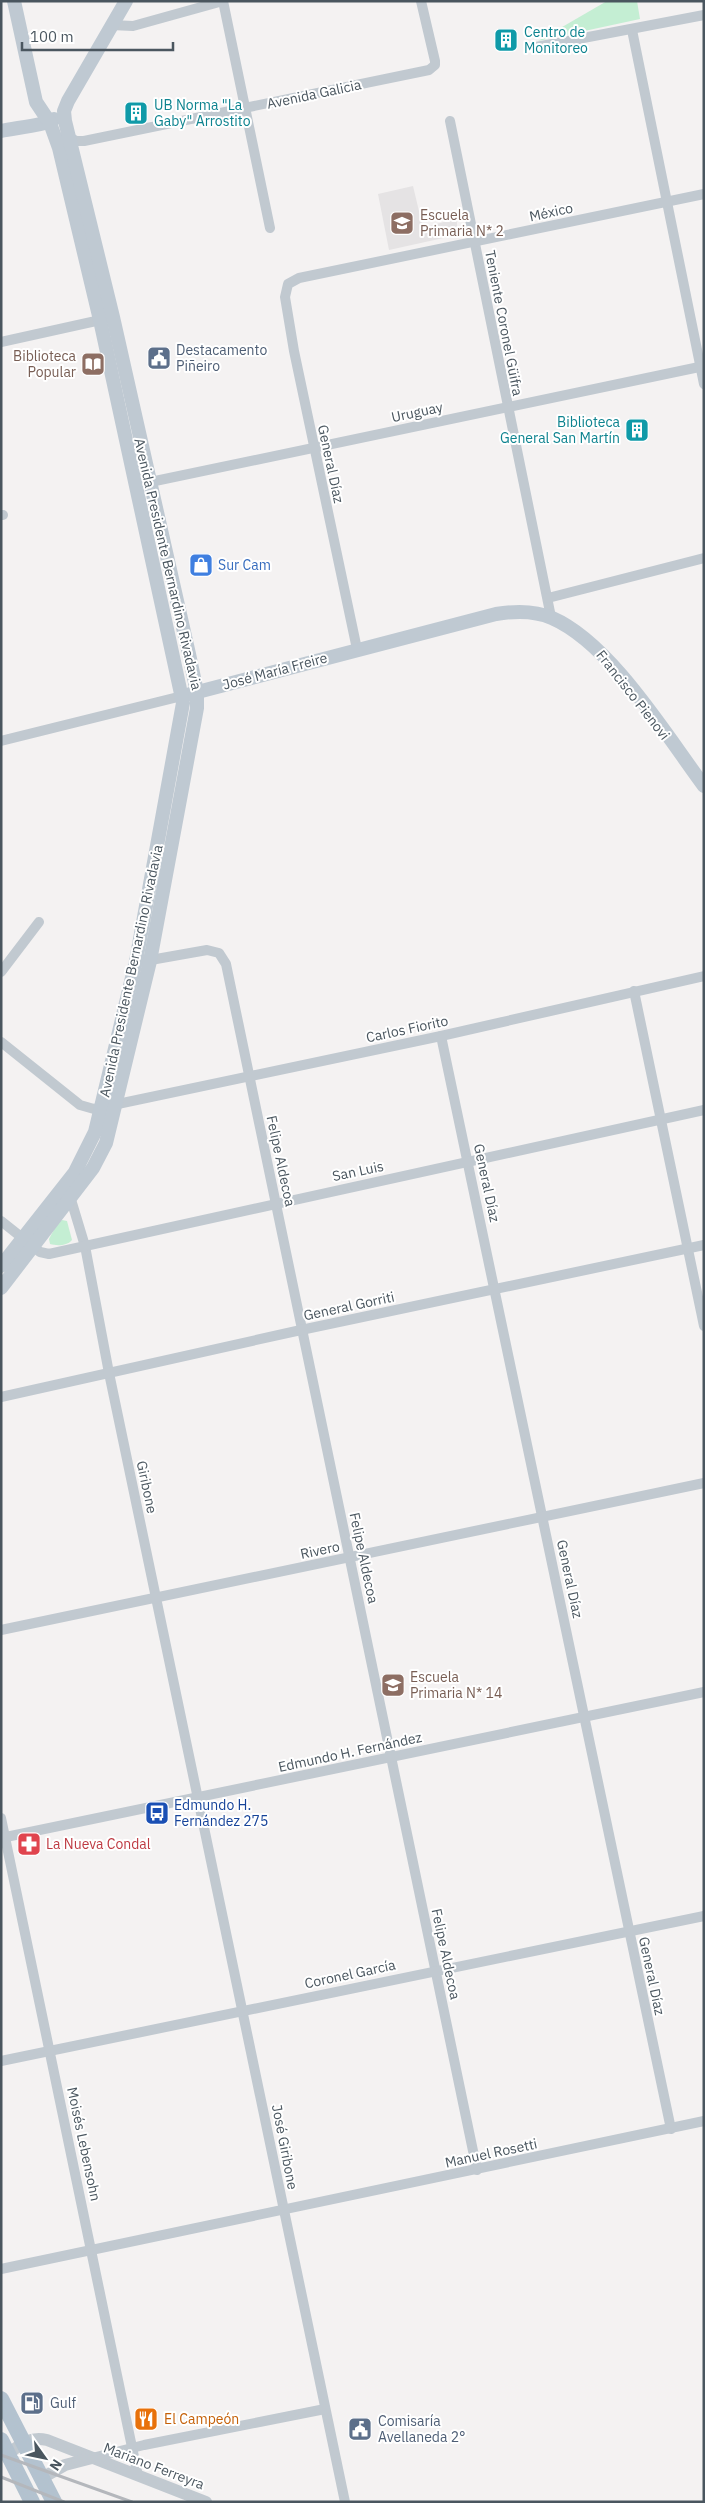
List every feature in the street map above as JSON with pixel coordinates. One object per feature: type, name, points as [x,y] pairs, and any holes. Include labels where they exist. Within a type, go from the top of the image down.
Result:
[{"type":"main road","name":"Avenida Presidente Bernardino Rivadavia","points":[[14,1],[36,102],[50,123],[59,148],[106,318]]},
{"type":"main road","points":[[1,131],[26,125],[50,123],[64,111],[68,100],[126,1]]},
{"type":"main road","name":"Avenida Presidente Bernardino Rivadavia","points":[[1,1288],[28,1242],[90,1146],[109,1107],[150,962],[197,708],[197,692],[143,483],[106,318],[64,111]]},
{"type":"main road","name":"Avenida Presidente Bernardino Rivadavia","points":[[1,1266],[28,1242],[71,1198],[100,1156],[106,1143],[109,1107],[182,716],[182,696],[143,483]]},
{"type":"main road","name":"José María Freire","points":[[182,696],[357,649],[509,612],[529,612],[551,617]]},
{"type":"main road","name":"Francisco Pienovi","points":[[551,617],[586,639],[606,658],[704,786]]},
{"type":"main road","points":[[1,2399],[54,2502]]},
{"type":"main road","points":[[5,2447],[27,2498]]},
{"type":"street","points":[[112,25],[133,26],[223,1],[270,228]]},
{"type":"street","name":"Avenida Galicia","points":[[68,137],[84,141],[429,70],[435,65],[421,1]]},
{"type":"street","points":[[536,47],[704,15]]},
{"type":"street","points":[[632,30],[666,202],[702,366],[704,384]]},
{"type":"street","name":"Teniente Coronel Güifra","points":[[450,121],[551,617]]},
{"type":"street","points":[[50,123],[68,137]]},
{"type":"street","name":"México","points":[[288,284],[299,278],[704,194]]},
{"type":"street","name":"General Díaz","points":[[288,284],[284,297],[357,649]]},
{"type":"street","points":[[1,342],[106,318]]},
{"type":"street","name":"Uruguay","points":[[143,483],[702,366]]},
{"type":"street","points":[[548,598],[704,558]]},
{"type":"street","name":"José María Freire","points":[[1,741],[182,696]]},
{"type":"street","points":[[1,972],[39,922]]},
{"type":"street","name":"Felipe Aldecoa","points":[[150,962],[207,950],[219,953],[226,964],[477,2170]]},
{"type":"street","points":[[136,961],[150,962]]},
{"type":"street","name":"Carlos Fiorito","points":[[109,1107],[441,1036],[704,976]]},
{"type":"street","points":[[634,991],[663,1119],[704,1326]]},
{"type":"street","name":"General Díaz","points":[[441,1036],[671,2128]]},
{"type":"street","points":[[1,1042],[80,1105],[87,1108],[109,1107]]},
{"type":"street","name":"San Luis","points":[[28,1242],[40,1252],[50,1254],[704,1110]]},
{"type":"street","name":"Giribone","points":[[66,1183],[85,1246],[109,1373],[197,1798]]},
{"type":"street","points":[[1,1221],[28,1242]]},
{"type":"street","name":"General Gorriti","points":[[1,1397],[301,1330],[704,1245]]},
{"type":"street","name":"Rivero","points":[[1,1630],[704,1483]]},
{"type":"street","name":"Edmundo H. Fernández","points":[[3,1838],[704,1692]]},
{"type":"street","name":"José Giribone","points":[[197,1798],[345,2502]]},
{"type":"street","name":"Moisés Lebensohn","points":[[1,1818],[3,1838],[50,2050],[138,2476]]},
{"type":"street","name":"Coronel García","points":[[1,2061],[704,1916]]},
{"type":"street","name":"Manuel Rosetti","points":[[92,2250],[704,2121]]},
{"type":"street","points":[[1,2269],[92,2250]]},
{"type":"street","points":[[92,2458],[133,2447],[325,2409]]},
{"type":"street","name":"Mariano Ferreyra","points":[[23,2442],[38,2438],[47,2440],[206,2502]]},
{"type":"street","points":[[5,2447],[23,2442]]},
{"type":"street","name":"Mariano Ferreyra","points":[[42,2478],[65,2465],[92,2458]]},
{"type":"shaded area","name":"Escuela Primaria N* 2","points":[[413,186],[423,228],[457,218],[457,235],[389,250],[378,194]]},
{"type":"green space","points":[[607,1],[637,1],[640,19],[538,41]]},
{"type":"green space","points":[[62,1220],[67,1221],[72,1240],[62,1245],[50,1244],[49,1239],[58,1222]]},
{"type":"railway","points":[[1,2455],[132,2502]]},
{"type":"railway","points":[[1,2477],[64,2502]]},
{"type":"place","name":"Centro de Monitoreo","points":[[506,40]]},
{"type":"place","name":"UB Norma \"La Gaby\" Arrostito","points":[[136,113]]},
{"type":"place","name":"Escuela Primaria N* 2","points":[[402,223]]},
{"type":"place","name":"Destacamento Piñeiro","points":[[159,358]]},
{"type":"place","name":"Biblioteca Popular","points":[[93,364]]},
{"type":"place","name":"Biblioteca General San Martín","points":[[637,430]]},
{"type":"place","name":"Sur Cam","points":[[201,565]]},
{"type":"place","name":"Escuela Primaria N* 14","points":[[393,1685]]},
{"type":"place","name":"Edmundo H. Fernández 275","points":[[157,1813]]},
{"type":"place","name":"La Nueva Condal","points":[[29,1844]]},
{"type":"place","name":"Gulf","points":[[32,2403]]},
{"type":"place","name":"El Campeón","points":[[146,2419]]},
{"type":"place","name":"Comisaría Avellaneda 2°","points":[[360,2429]]}]
